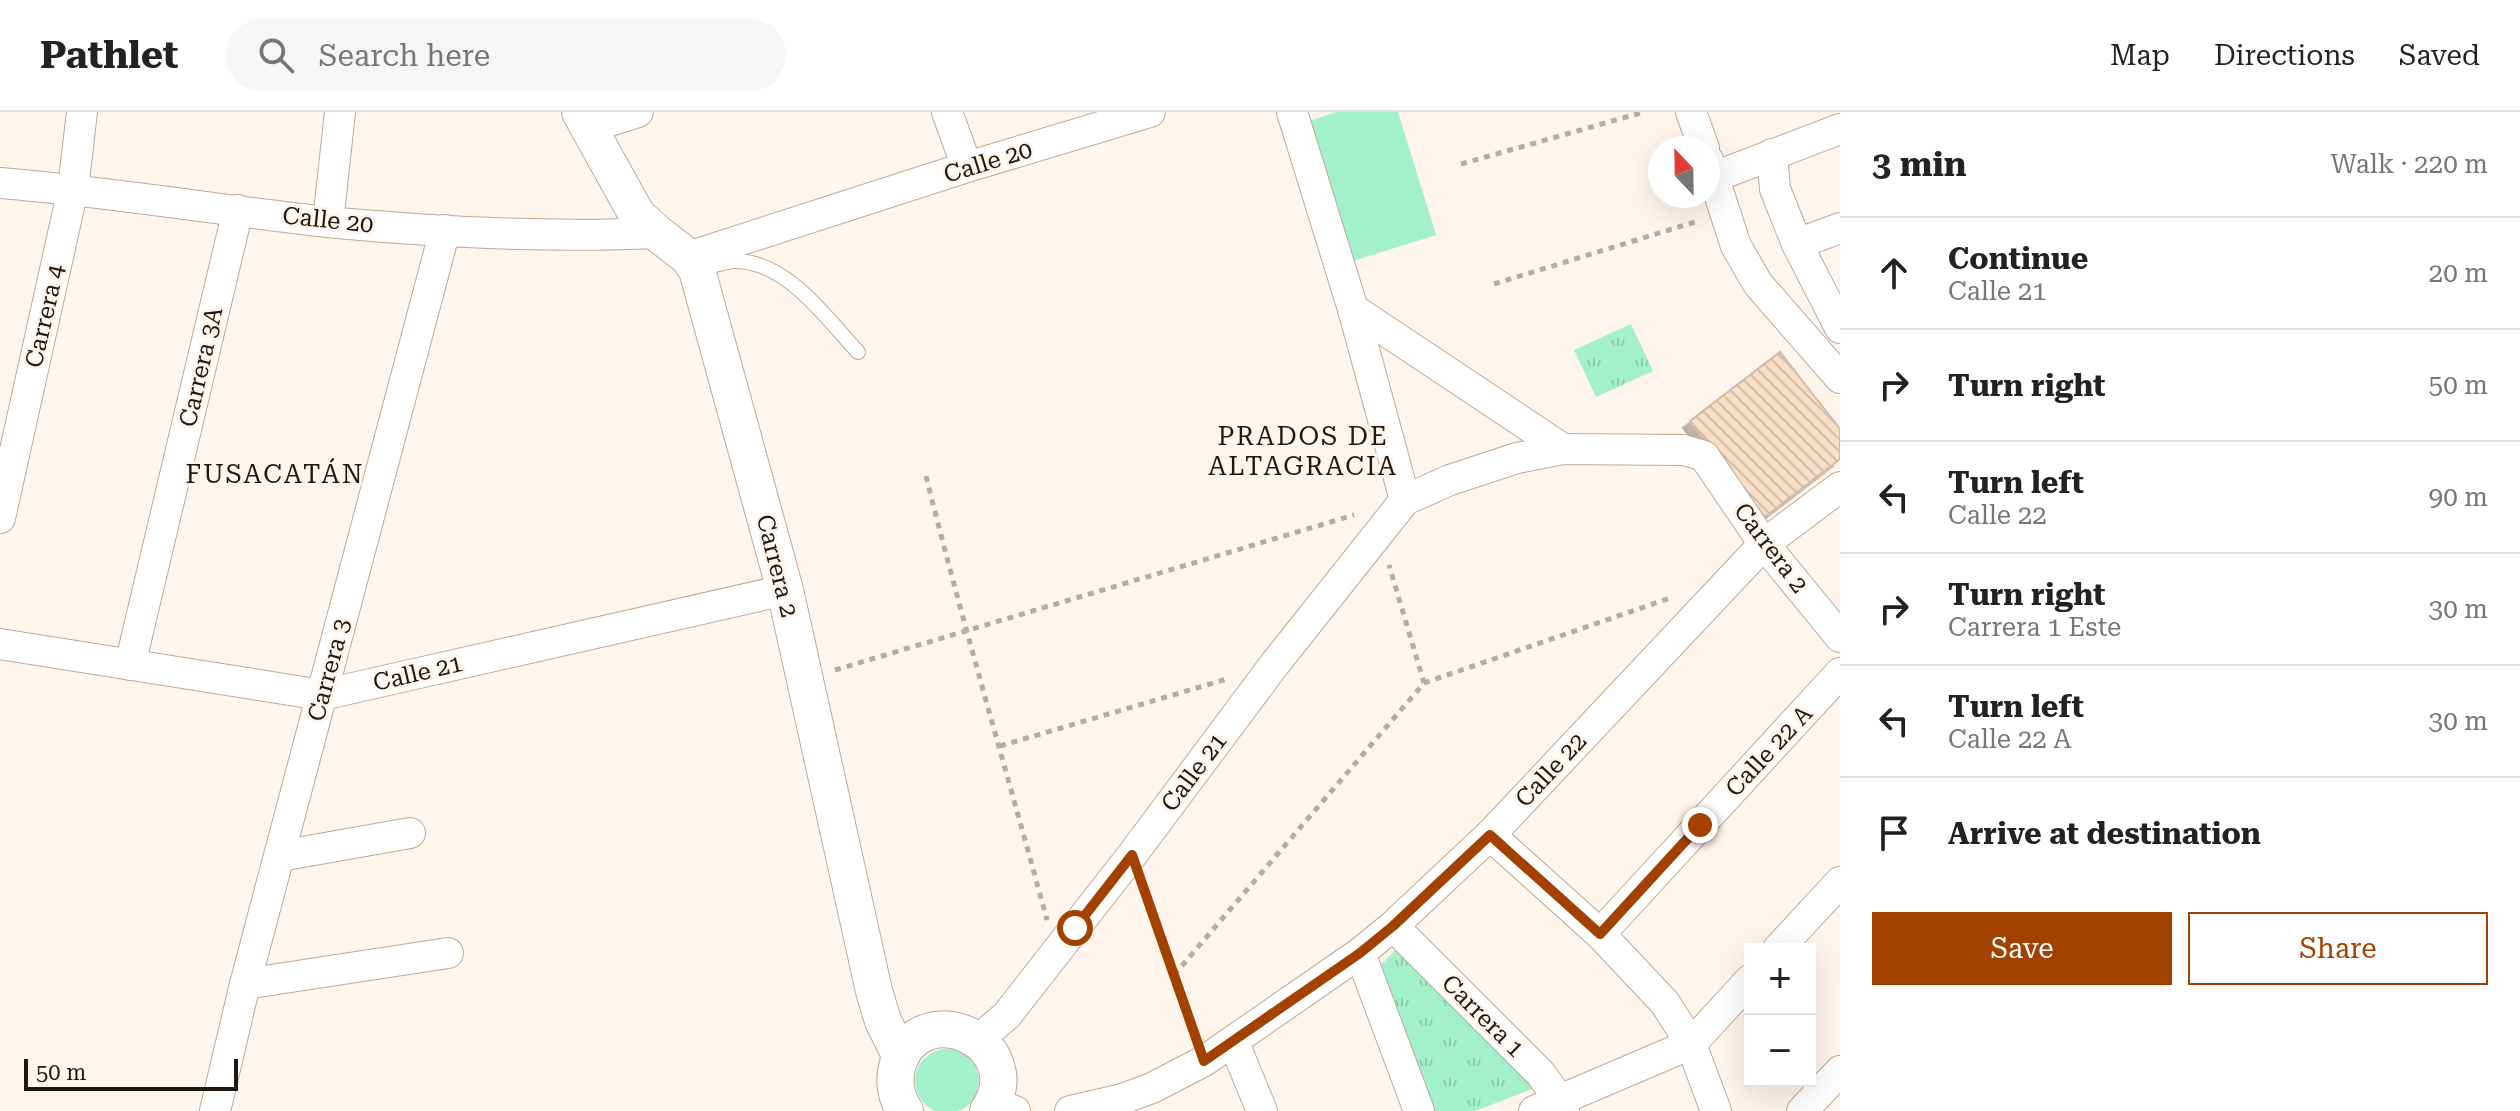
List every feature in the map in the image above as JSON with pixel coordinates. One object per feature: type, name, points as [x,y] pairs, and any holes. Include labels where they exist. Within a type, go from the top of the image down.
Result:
[{"type":"street","name":"Carrera 4","points":[[0,518],[73,189],[82,112]]},
{"type":"street","points":[[328,222],[340,112]]},
{"type":"street","points":[[638,112],[584,120],[637,215],[693,264]]},
{"type":"street","points":[[947,112],[967,167]]},
{"type":"street","name":"Calle 20","points":[[693,264],[967,167],[1150,112]]},
{"type":"street","points":[[1292,112],[1353,309],[1405,500],[1450,480],[1517,458],[1563,449]]},
{"type":"street","points":[[1691,112],[1700,136]]},
{"type":"street","points":[[1720,166],[1772,154],[1840,129]]},
{"type":"street","points":[[1772,154],[1775,189],[1797,244],[1840,328]]},
{"type":"street","name":"Calle 20","points":[[0,183],[73,189],[328,222],[596,236],[657,233]]},
{"type":"street","points":[[1720,195],[1736,246],[1758,284],[1840,378]]},
{"type":"street","name":"Carrera 3A","points":[[130,665],[238,210]]},
{"type":"street","points":[[1797,244],[1840,228]]},
{"type":"street","name":"Carrera 3","points":[[215,1111],[245,984],[445,230]]},
{"type":"street","name":"Carrera 2","points":[[693,264],[785,590],[874,991],[883,1021],[901,1057]]},
{"type":"street","points":[[1353,309],[1563,449]]},
{"type":"street","name":"Carrera 2","points":[[1563,449],[1684,450],[1704,456],[1764,544],[1840,637]]},
{"type":"street","name":"Calle 22","points":[[1070,1111],[1122,1099],[1152,1088],[1204,1061],[1360,953],[1490,835],[1764,544],[1840,487]]},
{"type":"street","name":"Calle 21","points":[[978,1040],[1007,1015],[1274,665],[1405,500]]},
{"type":"street","name":"Calle 21","points":[[0,644],[322,695],[785,590]]},
{"type":"street","name":"Calle 22 A","points":[[1600,934],[1840,673]]},
{"type":"street","points":[[280,856],[410,833]]},
{"type":"street","points":[[1490,835],[1600,934],[1665,1003],[1691,1044],[1716,1111]]},
{"type":"street","points":[[1784,943],[1840,882]]},
{"type":"street","name":"Carrera 1","points":[[1393,926],[1541,1074],[1553,1108]]},
{"type":"street","points":[[245,984],[448,953]]},
{"type":"street","points":[[1360,953],[1419,1111]]},
{"type":"street","points":[[1553,1108],[1691,1044],[1744,987]]},
{"type":"street","points":[[905,1111],[896,1087],[895,1073],[911,1043],[935,1031],[961,1031],[978,1040],[989,1052],[997,1068],[999,1108]]},
{"type":"street","points":[[1234,1043],[1262,1111]]},
{"type":"street","points":[[1802,1111],[1840,1071]]},
{"type":"lane","points":[[693,264],[734,261],[760,265],[789,279],[858,352]]},
{"type":"path","points":[[1461,164],[1644,112]]},
{"type":"path","points":[[1494,284],[1726,213]]},
{"type":"path","points":[[926,476],[965,631],[1056,952]]},
{"type":"path","points":[[805,680],[1405,500]]},
{"type":"path","points":[[1379,532],[1424,683]]},
{"type":"path","points":[[1174,975],[1424,683],[1675,597]]},
{"type":"path","points":[[1000,746],[1274,665]]},
{"type":"path","points":[[1132,855],[1204,1061]]},
{"type":"green space","points":[[1336,112],[1398,112],[1436,235],[1353,261],[1309,121]]},
{"type":"green space","points":[[1631,324],[1653,371],[1596,397],[1574,350]]},
{"type":"green space","points":[[1399,946],[1540,1086],[1475,1111],[1434,1111],[1376,970]]},
{"type":"green space","points":[[947,1049],[965,1055],[978,1075],[978,1087],[973,1099],[953,1112],[941,1112],[929,1107],[921,1099],[915,1081],[921,1063],[929,1055]]},
{"type":"building","points":[[1780,352],[1840,429],[1840,459],[1765,517],[1690,421]]},
{"type":"district","name":"PRADOS DE ALTAGRACIA","points":[[1303,451]]},
{"type":"district","name":"FUSACATÁN","points":[[275,474]]},
{"type":"route","points":[[1075,928],[1132,855],[1204,1061],[1360,953],[1490,835],[1600,934],[1700,825]]}]
